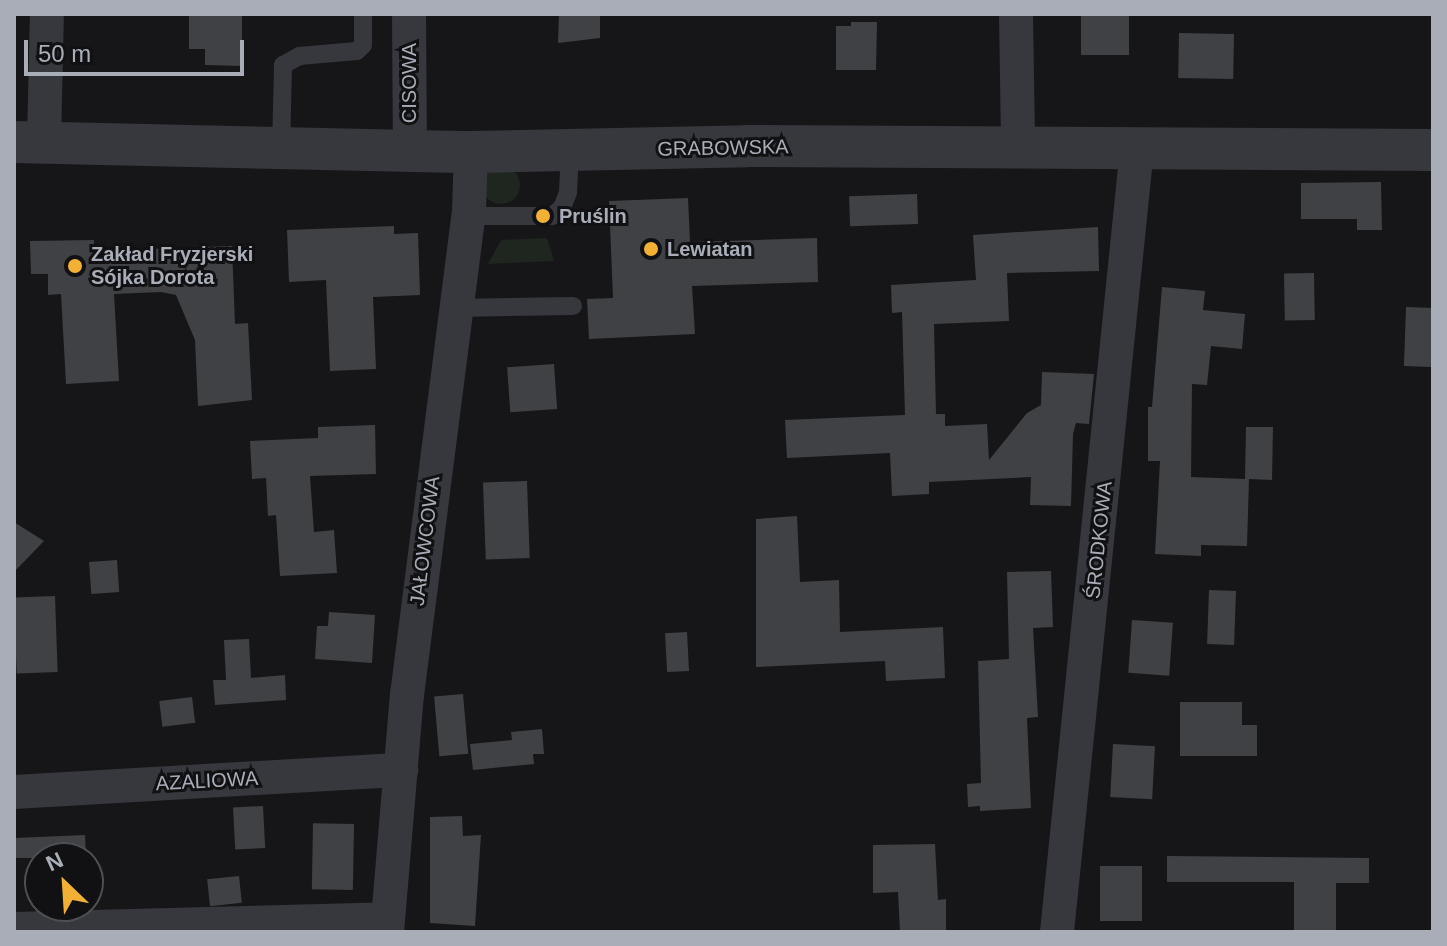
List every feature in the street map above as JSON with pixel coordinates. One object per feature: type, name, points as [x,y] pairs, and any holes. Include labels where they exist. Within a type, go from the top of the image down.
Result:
[{"type":"street","points":[[29,142],[47,14]]},
{"type":"street","name":"CISOWA","points":[[409,14],[410,151]]},
{"type":"street","points":[[1016,14],[1018,148]]},
{"type":"street","name":"GRABOWSKA","points":[[29,142],[471,152],[1018,148],[1433,150]]},
{"type":"street","name":"ŚRODKOWA","points":[[1057,932],[1137,148]]},
{"type":"street","name":"JAŁOWCOWA","points":[[387,926],[401,770],[453,308],[469,211],[471,152]]},
{"type":"street","name":"AZALIOWA","points":[[14,792],[401,770]]},
{"type":"street","points":[[14,929],[387,926]]},
{"type":"lane","points":[[281,149],[283,65],[299,56],[357,51],[363,45],[363,14]]},
{"type":"lane","points":[[469,211],[484,216],[552,216],[562,208],[568,192],[570,151]]},
{"type":"lane","points":[[453,308],[573,306]]},
{"type":"shaded area","points":[[501,166],[514,172],[520,185],[514,198],[501,204],[488,198],[482,185],[488,172]]},
{"type":"shaded area","points":[[547,238],[554,261],[488,264],[501,240]]},
{"type":"building","points":[[559,14],[600,14],[600,38],[558,43]]},
{"type":"building","points":[[1081,14],[1129,14],[1129,55],[1081,55]]},
{"type":"building","points":[[189,15],[242,16],[242,66],[205,65],[205,49],[189,49]]},
{"type":"building","points":[[851,22],[877,22],[876,70],[836,70],[836,26],[851,26]]},
{"type":"building","points":[[1179,33],[1234,34],[1233,79],[1178,78]]},
{"type":"building","points":[[1381,182],[1382,230],[1357,230],[1357,219],[1301,219],[1301,183]]},
{"type":"building","points":[[917,194],[918,224],[850,226],[849,196]]},
{"type":"building","name":"Lewiatan","points":[[688,198],[690,242],[817,238],[818,282],[692,286],[695,334],[589,339],[587,299],[613,298],[609,201]]},
{"type":"building","points":[[394,226],[394,234],[418,233],[420,295],[373,297],[376,369],[330,371],[326,280],[289,282],[287,230]]},
{"type":"building","points":[[1098,227],[1099,271],[1007,273],[1009,321],[934,324],[936,414],[945,414],[945,426],[987,424],[989,460],[1027,413],[1041,405],[1042,372],[1094,374],[1089,424],[1076,423],[1073,434],[1071,506],[1030,505],[1031,477],[929,482],[929,494],[892,496],[890,453],[787,458],[785,420],[905,415],[902,312],[892,313],[891,285],[976,280],[973,235]]},
{"type":"building","points":[[94,240],[94,251],[232,246],[235,324],[248,323],[252,400],[198,406],[195,340],[176,295],[161,292],[114,294],[119,381],[66,384],[61,294],[48,295],[48,274],[31,274],[30,241]]},
{"type":"building","points":[[1314,273],[1315,320],[1285,321],[1284,274]]},
{"type":"building","points":[[1162,287],[1205,291],[1203,310],[1245,314],[1242,349],[1211,346],[1207,385],[1192,384],[1191,477],[1245,479],[1246,427],[1273,427],[1272,480],[1249,479],[1247,546],[1201,545],[1201,556],[1155,554],[1160,461],[1148,461],[1148,407],[1152,407]]},
{"type":"building","points":[[1406,307],[1433,308],[1431,367],[1404,366]]},
{"type":"building","points":[[554,364],[557,409],[510,412],[507,367]]},
{"type":"building","points":[[375,425],[376,474],[310,476],[314,532],[334,530],[337,573],[280,576],[276,515],[268,516],[266,478],[252,479],[250,441],[318,438],[318,427]]},
{"type":"building","points":[[527,481],[530,558],[486,559],[483,483]]},
{"type":"building","points":[[797,516],[800,582],[839,580],[840,632],[943,627],[945,678],[886,681],[885,661],[756,667],[756,519]]},
{"type":"building","points":[[14,522],[44,541],[14,572]]},
{"type":"building","points":[[117,560],[119,592],[91,594],[89,562]]},
{"type":"building","points":[[1051,571],[1053,627],[1033,628],[1038,717],[1027,718],[1031,808],[980,811],[980,806],[968,807],[967,784],[981,783],[978,661],[1009,659],[1007,572]]},
{"type":"building","points":[[1209,590],[1236,591],[1234,645],[1207,644]]},
{"type":"building","points":[[55,596],[58,672],[17,673],[14,597]]},
{"type":"building","points":[[329,612],[375,615],[372,663],[315,659],[317,626],[328,626]]},
{"type":"building","points":[[1132,620],[1173,623],[1169,676],[1128,673]]},
{"type":"building","points":[[687,632],[689,671],[667,672],[665,633]]},
{"type":"building","points":[[249,639],[251,678],[285,675],[286,700],[215,705],[213,680],[226,680],[224,640]]},
{"type":"building","points":[[463,694],[468,754],[439,756],[434,697]]},
{"type":"building","points":[[192,697],[195,723],[162,727],[159,701]]},
{"type":"building","points":[[1180,702],[1242,702],[1242,725],[1257,725],[1257,756],[1180,756]]},
{"type":"building","points":[[542,729],[544,754],[533,754],[534,764],[473,770],[470,744],[512,740],[511,732]]},
{"type":"building","points":[[1113,744],[1155,746],[1152,799],[1110,797]]},
{"type":"building","points":[[263,806],[265,848],[235,850],[233,808]]},
{"type":"building","points":[[462,816],[463,836],[481,835],[475,926],[430,923],[430,817]]},
{"type":"building","points":[[313,823],[354,824],[353,890],[312,889]]},
{"type":"building","points":[[85,835],[85,842],[24,842],[24,858],[14,858],[14,838]]},
{"type":"building","points":[[935,844],[938,900],[946,899],[946,932],[900,932],[898,892],[873,893],[873,845]]},
{"type":"building","points":[[1167,856],[1369,858],[1369,883],[1336,883],[1336,932],[1294,932],[1294,882],[1167,882]]},
{"type":"building","points":[[1100,866],[1142,866],[1142,921],[1100,921]]},
{"type":"building","points":[[239,876],[242,903],[210,906],[207,879]]},
{"type":"place","name":"Pruślin","points":[[543,216]]},
{"type":"place","name":"Lewiatan","points":[[651,249]]},
{"type":"place","name":"Zakład Fryzjerski Sójka Dorota","points":[[75,266]]}]
